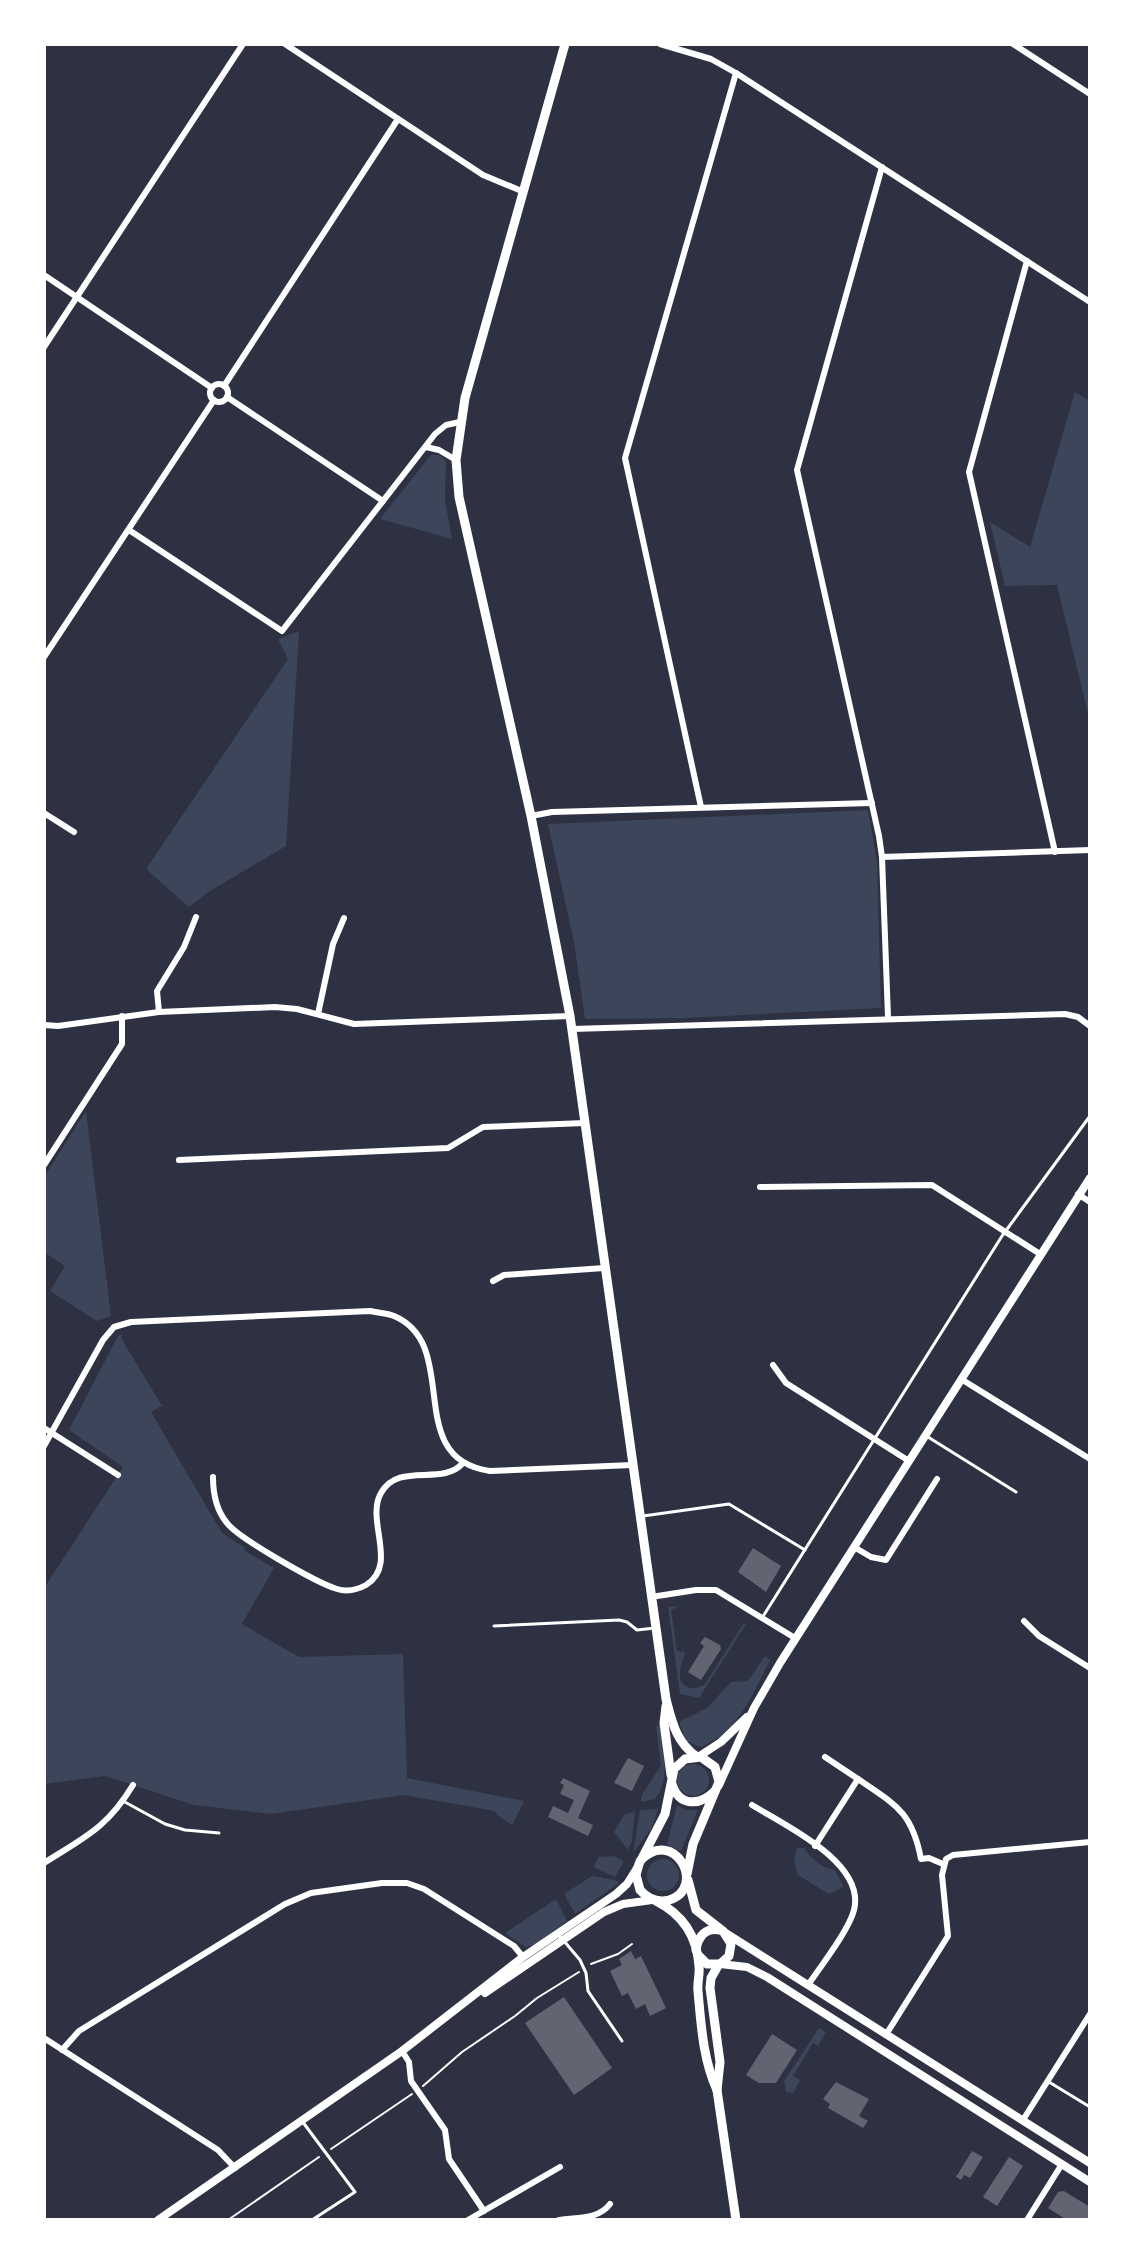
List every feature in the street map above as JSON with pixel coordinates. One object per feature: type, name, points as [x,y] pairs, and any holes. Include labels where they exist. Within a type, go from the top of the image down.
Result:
[{"type":"main road","points":[[565,44],[460,422],[456,460],[459,497],[531,816],[570,1016],[666,1699],[676,1734],[683,1745],[715,1767],[718,1787]]},
{"type":"main road","points":[[158,2220],[578,1926],[614,1907],[633,1901],[670,1900],[677,1896],[684,1887],[693,1844],[754,1708],[795,1638],[1090,1178]]},
{"type":"main road","points":[[666,1699],[664,1723],[671,1780],[678,1796],[691,1803],[707,1799],[718,1787]]},
{"type":"main road","points":[[578,1926],[621,1890],[639,1864],[665,1814],[671,1780],[680,1762],[698,1757],[730,1735],[754,1708]]},
{"type":"main road","points":[[1090,2163],[722,1931],[696,1910],[681,1859],[666,1851],[650,1853],[639,1864],[638,1887],[685,1922],[704,1963],[747,1967],[767,1977],[1090,2182]]},
{"type":"main road","points":[[717,2090],[720,2062],[710,1981],[727,1958],[731,1941],[722,1931],[713,1929],[699,1939],[699,2000],[708,2068],[717,2090],[736,2220]]},
{"type":"main road","points":[[444,2020],[523,1957],[560,1938]]},
{"type":"main road","points":[[699,2000],[711,1998]]},
{"type":"main road","points":[[1062,2164],[1071,2151]]},
{"type":"street","points":[[44,347],[243,44]]},
{"type":"street","points":[[285,44],[483,175],[524,192]]},
{"type":"street","points":[[660,44],[711,59],[736,73],[1090,302]]},
{"type":"street","points":[[1018,45],[1090,94]]},
{"type":"street","points":[[701,807],[625,458],[736,73]]},
{"type":"street","points":[[224,386],[398,119]]},
{"type":"street","points":[[882,167],[797,470],[882,857],[888,1017]]},
{"type":"street","points":[[1027,261],[969,472],[1055,852]]},
{"type":"street","points":[[44,275],[212,388]]},
{"type":"street","points":[[212,388],[219,384],[228,392],[223,401],[214,400]]},
{"type":"street","points":[[212,388],[214,400]]},
{"type":"street","points":[[227,397],[383,501]]},
{"type":"street","points":[[44,657],[214,400]]},
{"type":"street","points":[[129,530],[282,631],[435,434],[446,425],[460,422]]},
{"type":"street","points":[[426,447],[439,450],[456,460]]},
{"type":"street","points":[[531,816],[552,812],[872,803]]},
{"type":"street","points":[[44,813],[74,832]]},
{"type":"street","points":[[882,857],[1090,850]]},
{"type":"street","points":[[159,1012],[157,991],[184,947],[196,917]]},
{"type":"street","points":[[318,1014],[333,944],[344,918]]},
{"type":"street","points":[[44,1025],[58,1026],[159,1012],[275,1007],[354,1024],[570,1016]]},
{"type":"street","points":[[572,1029],[1065,1014],[1078,1017],[1090,1026]]},
{"type":"street","points":[[44,1165],[122,1044],[122,1016]]},
{"type":"street","points":[[179,1160],[448,1148],[483,1127],[585,1123]]},
{"type":"street","points":[[760,1187],[932,1185],[1040,1254]]},
{"type":"street","points":[[1078,1194],[1090,1202]]},
{"type":"street","points":[[493,1281],[504,1275],[604,1268]]},
{"type":"street","points":[[44,1446],[103,1340],[114,1327],[131,1322],[370,1311],[393,1316],[409,1325],[423,1343],[429,1360],[439,1431],[463,1463],[490,1471],[632,1465]]},
{"type":"street","points":[[773,1365],[786,1383],[909,1461]]},
{"type":"street","points":[[961,1379],[1090,1459]]},
{"type":"street","points":[[44,1428],[118,1475]]},
{"type":"street","points":[[213,1477],[213,1492],[221,1515],[237,1534],[330,1586],[347,1591],[368,1584],[379,1570],[381,1553],[376,1509],[385,1487],[399,1477],[454,1471],[463,1463]]},
{"type":"street","points":[[854,1547],[871,1557],[886,1560],[937,1479]]},
{"type":"street","points":[[651,1597],[716,1590],[795,1638]]},
{"type":"street","points":[[1024,1621],[1039,1636],[1090,1668]]},
{"type":"street","points":[[825,1757],[906,1817],[917,1836],[921,1859],[929,1858],[943,1864]]},
{"type":"street","points":[[815,1846],[858,1779]]},
{"type":"street","points":[[44,1863],[103,1825],[133,1785]]},
{"type":"street","points":[[752,1805],[815,1846],[844,1867],[849,1875],[855,1900],[851,1919],[808,1985]]},
{"type":"street","points":[[887,2033],[948,1936],[943,1864],[953,1855],[1090,1842]]},
{"type":"street","points":[[62,2050],[79,2031],[285,1904],[311,1893],[393,1882],[416,1885],[514,1946],[523,1957]]},
{"type":"street","points":[[1023,2120],[1090,2014]]},
{"type":"street","points":[[44,2038],[218,2150],[235,2168]]},
{"type":"street","points":[[402,2051],[409,2062],[411,2081],[445,2130],[449,2159],[484,2211]]},
{"type":"street","points":[[1027,2220],[1062,2164]]},
{"type":"street","points":[[468,2220],[560,2167]]},
{"type":"street","points":[[559,2220],[596,2215],[605,2211],[610,2204]]},
{"type":"lane","points":[[762,1618],[1005,1231],[1090,1116]]},
{"type":"lane","points":[[925,1435],[1016,1492]]},
{"type":"lane","points":[[639,1516],[729,1504],[805,1550]]},
{"type":"lane","points":[[494,1626],[619,1620],[637,1630],[656,1628]]},
{"type":"lane","points":[[123,1801],[165,1824],[185,1830],[219,1833]]},
{"type":"lane","points":[[560,1938],[575,1953],[584,1969],[588,1991],[622,2041]]},
{"type":"lane","points":[[1047,2081],[1090,2107]]},
{"type":"lane","points":[[302,2121],[355,2192],[312,2220]]},
{"type":"path","points":[[228,2220],[417,2091],[462,2052],[537,1998],[632,1944]]},
{"type":"shaded area","points":[[1075,392],[1090,401],[1090,722],[1057,585],[1005,586],[990,522],[1030,547]]},
{"type":"shaded area","points":[[431,455],[439,455],[446,461],[445,500],[452,539],[380,519]]},
{"type":"shaded area","points":[[299,631],[286,846],[189,907],[146,869],[288,659],[278,639]]},
{"type":"shaded area","points":[[868,810],[877,861],[881,1008],[685,1018],[585,1019],[574,942],[548,824]]},
{"type":"shaded area","points":[[86,1111],[111,1316],[97,1321],[50,1291],[65,1266],[44,1252],[44,1177]]},
{"type":"shaded area","points":[[123,1334],[121,1338],[162,1406],[151,1412],[222,1533],[274,1568],[242,1624],[299,1657],[403,1654],[407,1778],[524,1801],[512,1825],[495,1811],[404,1795],[271,1814],[194,1805],[105,1776],[44,1784],[44,1588],[123,1467],[69,1430],[118,1336]]},
{"type":"shaded area","points":[[680,1606],[671,1610],[677,1651],[685,1652],[680,1678],[688,1687],[697,1688],[705,1684],[746,1624],[699,1698],[680,1694],[668,1607]]},
{"type":"shaded area","points":[[765,1656],[770,1660],[751,1698],[735,1721],[701,1747],[686,1741],[679,1722],[707,1708],[731,1682],[748,1681]]},
{"type":"shaded area","points":[[660,1725],[665,1764],[663,1783],[655,1799],[641,1802],[641,1796],[661,1765],[656,1726]]},
{"type":"shaded area","points":[[693,1764],[704,1769],[709,1780],[704,1791],[693,1796],[682,1791],[677,1780],[682,1769]]},
{"type":"shaded area","points":[[677,1805],[686,1810],[698,1810],[681,1851],[667,1845]]},
{"type":"shaded area","points":[[658,1809],[651,1829],[633,1853],[640,1810]]},
{"type":"shaded area","points":[[635,1811],[628,1850],[614,1832],[624,1815]]},
{"type":"shaded area","points":[[797,1848],[804,1848],[817,1862],[835,1870],[844,1887],[829,1894],[798,1875],[794,1861]]},
{"type":"shaded area","points":[[614,1856],[624,1861],[615,1877],[594,1867],[598,1857]]},
{"type":"shaded area","points":[[663,1859],[674,1864],[679,1875],[674,1886],[663,1891],[652,1886],[647,1875],[652,1864]]},
{"type":"shaded area","points":[[592,1876],[619,1883],[575,1914],[564,1894]]},
{"type":"shaded area","points":[[556,1899],[567,1921],[535,1945],[526,1947],[505,1933]]},
{"type":"shaded area","points":[[819,2028],[826,2032],[818,2046],[813,2043],[793,2076],[800,2080],[794,2093],[786,2092],[784,2081]]},
{"type":"building","points":[[753,1548],[781,1566],[766,1592],[738,1572]]},
{"type":"building","points":[[705,1637],[720,1645],[721,1649],[701,1680],[688,1672],[704,1646],[700,1643]]},
{"type":"building","points":[[628,1758],[644,1766],[632,1791],[614,1783]]},
{"type":"building","points":[[563,1778],[590,1791],[578,1818],[593,1825],[588,1836],[548,1817],[553,1806],[568,1813],[574,1800],[560,1794]]},
{"type":"building","points":[[631,1951],[635,1959],[641,1956],[666,2008],[650,2016],[645,2004],[636,2009],[628,1993],[622,1996],[610,1971],[622,1965],[619,1959]]},
{"type":"building","points":[[564,1997],[612,2068],[574,2095],[525,2023]]},
{"type":"building","points":[[772,2034],[797,2050],[776,2083],[759,2083],[746,2075]]},
{"type":"building","points":[[836,2082],[869,2099],[859,2116],[868,2121],[863,2128],[828,2108],[830,2104],[823,2099]]},
{"type":"building","points":[[972,2151],[983,2157],[970,2178],[964,2175],[961,2180],[956,2177]]},
{"type":"building","points":[[1009,2157],[1023,2166],[997,2206],[983,2197]]},
{"type":"building","points":[[1064,2191],[1090,2207],[1089,2220],[1067,2220],[1048,2208],[1058,2192]]}]
